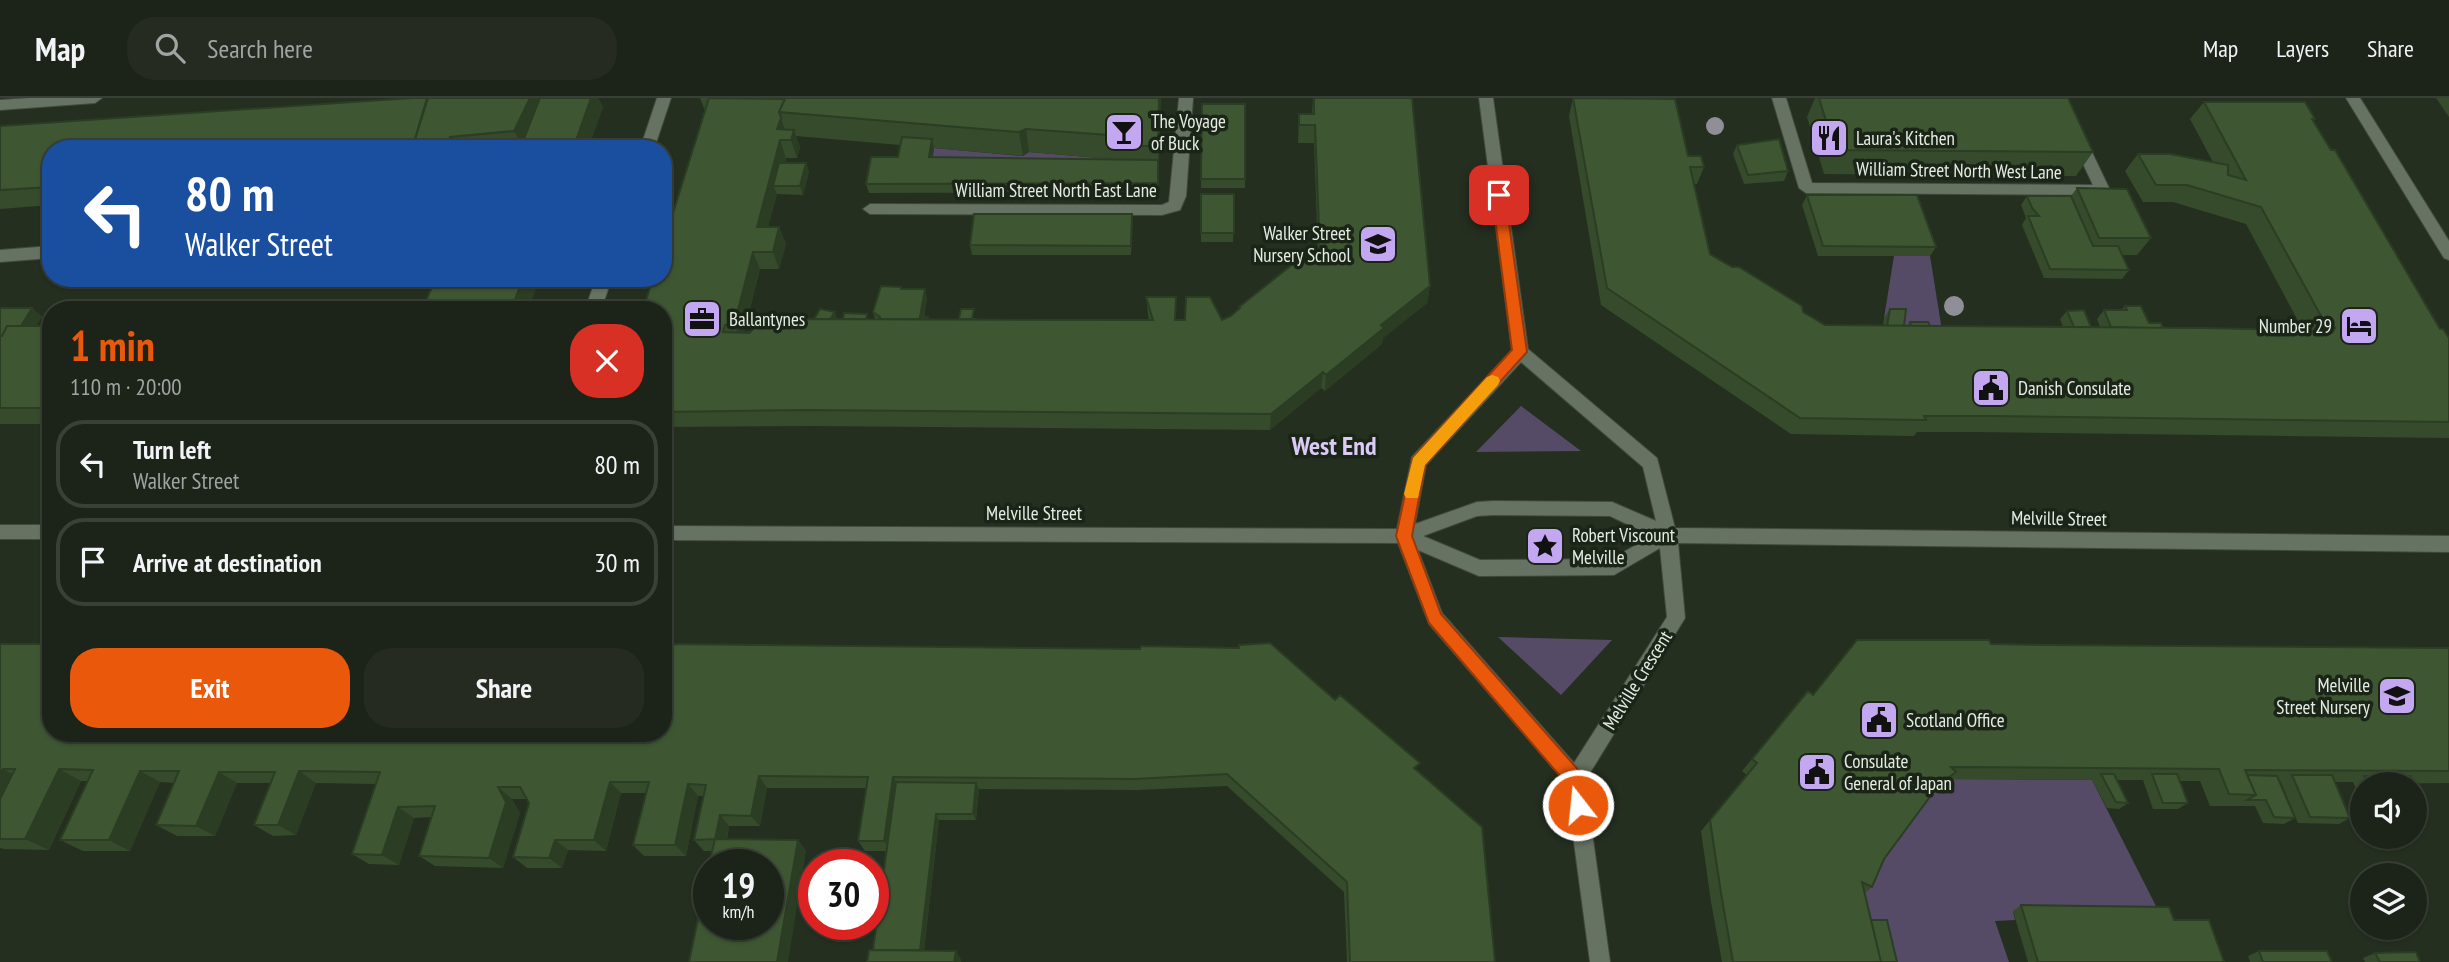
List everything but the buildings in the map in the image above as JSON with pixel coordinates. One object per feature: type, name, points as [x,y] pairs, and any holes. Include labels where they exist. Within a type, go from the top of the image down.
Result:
[{"type":"street","points":[[0,105],[95,98]]},
{"type":"street","points":[[650,140],[664,98]]},
{"type":"street","name":"William Street North East Lane","points":[[870,209],[1162,210],[1175,205],[1180,196],[1186,98]]},
{"type":"street","points":[[1486,98],[1520,352],[1418,462],[1404,536],[1435,618],[1575,779],[1600,962]]},
{"type":"street","name":"William Street North West Lane","points":[[1779,98],[1806,188],[2103,190],[2059,98]]},
{"type":"street","points":[[2353,98],[2449,253]]},
{"type":"street","points":[[0,256],[42,253]]},
{"type":"street","name":"Melville Crescent","points":[[1520,352],[1651,463],[1668,535],[1676,618],[1575,779]]},
{"type":"street","name":"Melville Street","points":[[672,533],[1404,536],[1477,509],[1612,509],[1668,535],[2449,544]]},
{"type":"street","points":[[0,532],[42,532]]},
{"type":"street","name":"Melville Street","points":[[1404,536],[1479,568],[1614,567],[1668,535]]},
{"type":"shaded area","points":[[934,148],[1022,156],[1029,152],[1111,159],[1113,167],[931,167]]},
{"type":"shaded area","points":[[1894,256],[1930,256],[1944,343],[1904,331],[1884,318]]},
{"type":"shaded area","points":[[1521,406],[1581,451],[1476,452]]},
{"type":"shaded area","points":[[1498,637],[1612,640],[1561,695]]},
{"type":"shaded area","points":[[1938,779],[2092,780],[2159,912],[2013,911],[2015,920],[1995,921],[2009,962],[1889,962],[1857,925],[1859,897],[1871,869]]},
{"type":"slow traffic","points":[[1412,494],[1418,462],[1492,381]]},
{"type":"place","name":"The Voyage of Buck","points":[[1124,132]]},
{"type":"place","name":"Laura's Kitchen","points":[[1829,138]]},
{"type":"place","name":"Walker Street Nursery School","points":[[1378,244]]},
{"type":"place","name":"Ballantynes","points":[[702,319]]},
{"type":"place","name":"Number 29","points":[[2359,326]]},
{"type":"place","name":"Danish Consulate","points":[[1991,388]]},
{"type":"place","name":"Robert Viscount Melville","points":[[1545,546]]},
{"type":"place","name":"Melville Street Nursery","points":[[2397,696]]},
{"type":"place","name":"Scotland Office","points":[[1879,720]]},
{"type":"place","name":"Consulate General of Japan","points":[[1817,772]]},
{"type":"district","name":"West End","points":[[1334,445]]},
{"type":"route","points":[[1499,195],[1520,352],[1418,462],[1404,536],[1435,618],[1575,779],[1578,805]]}]
